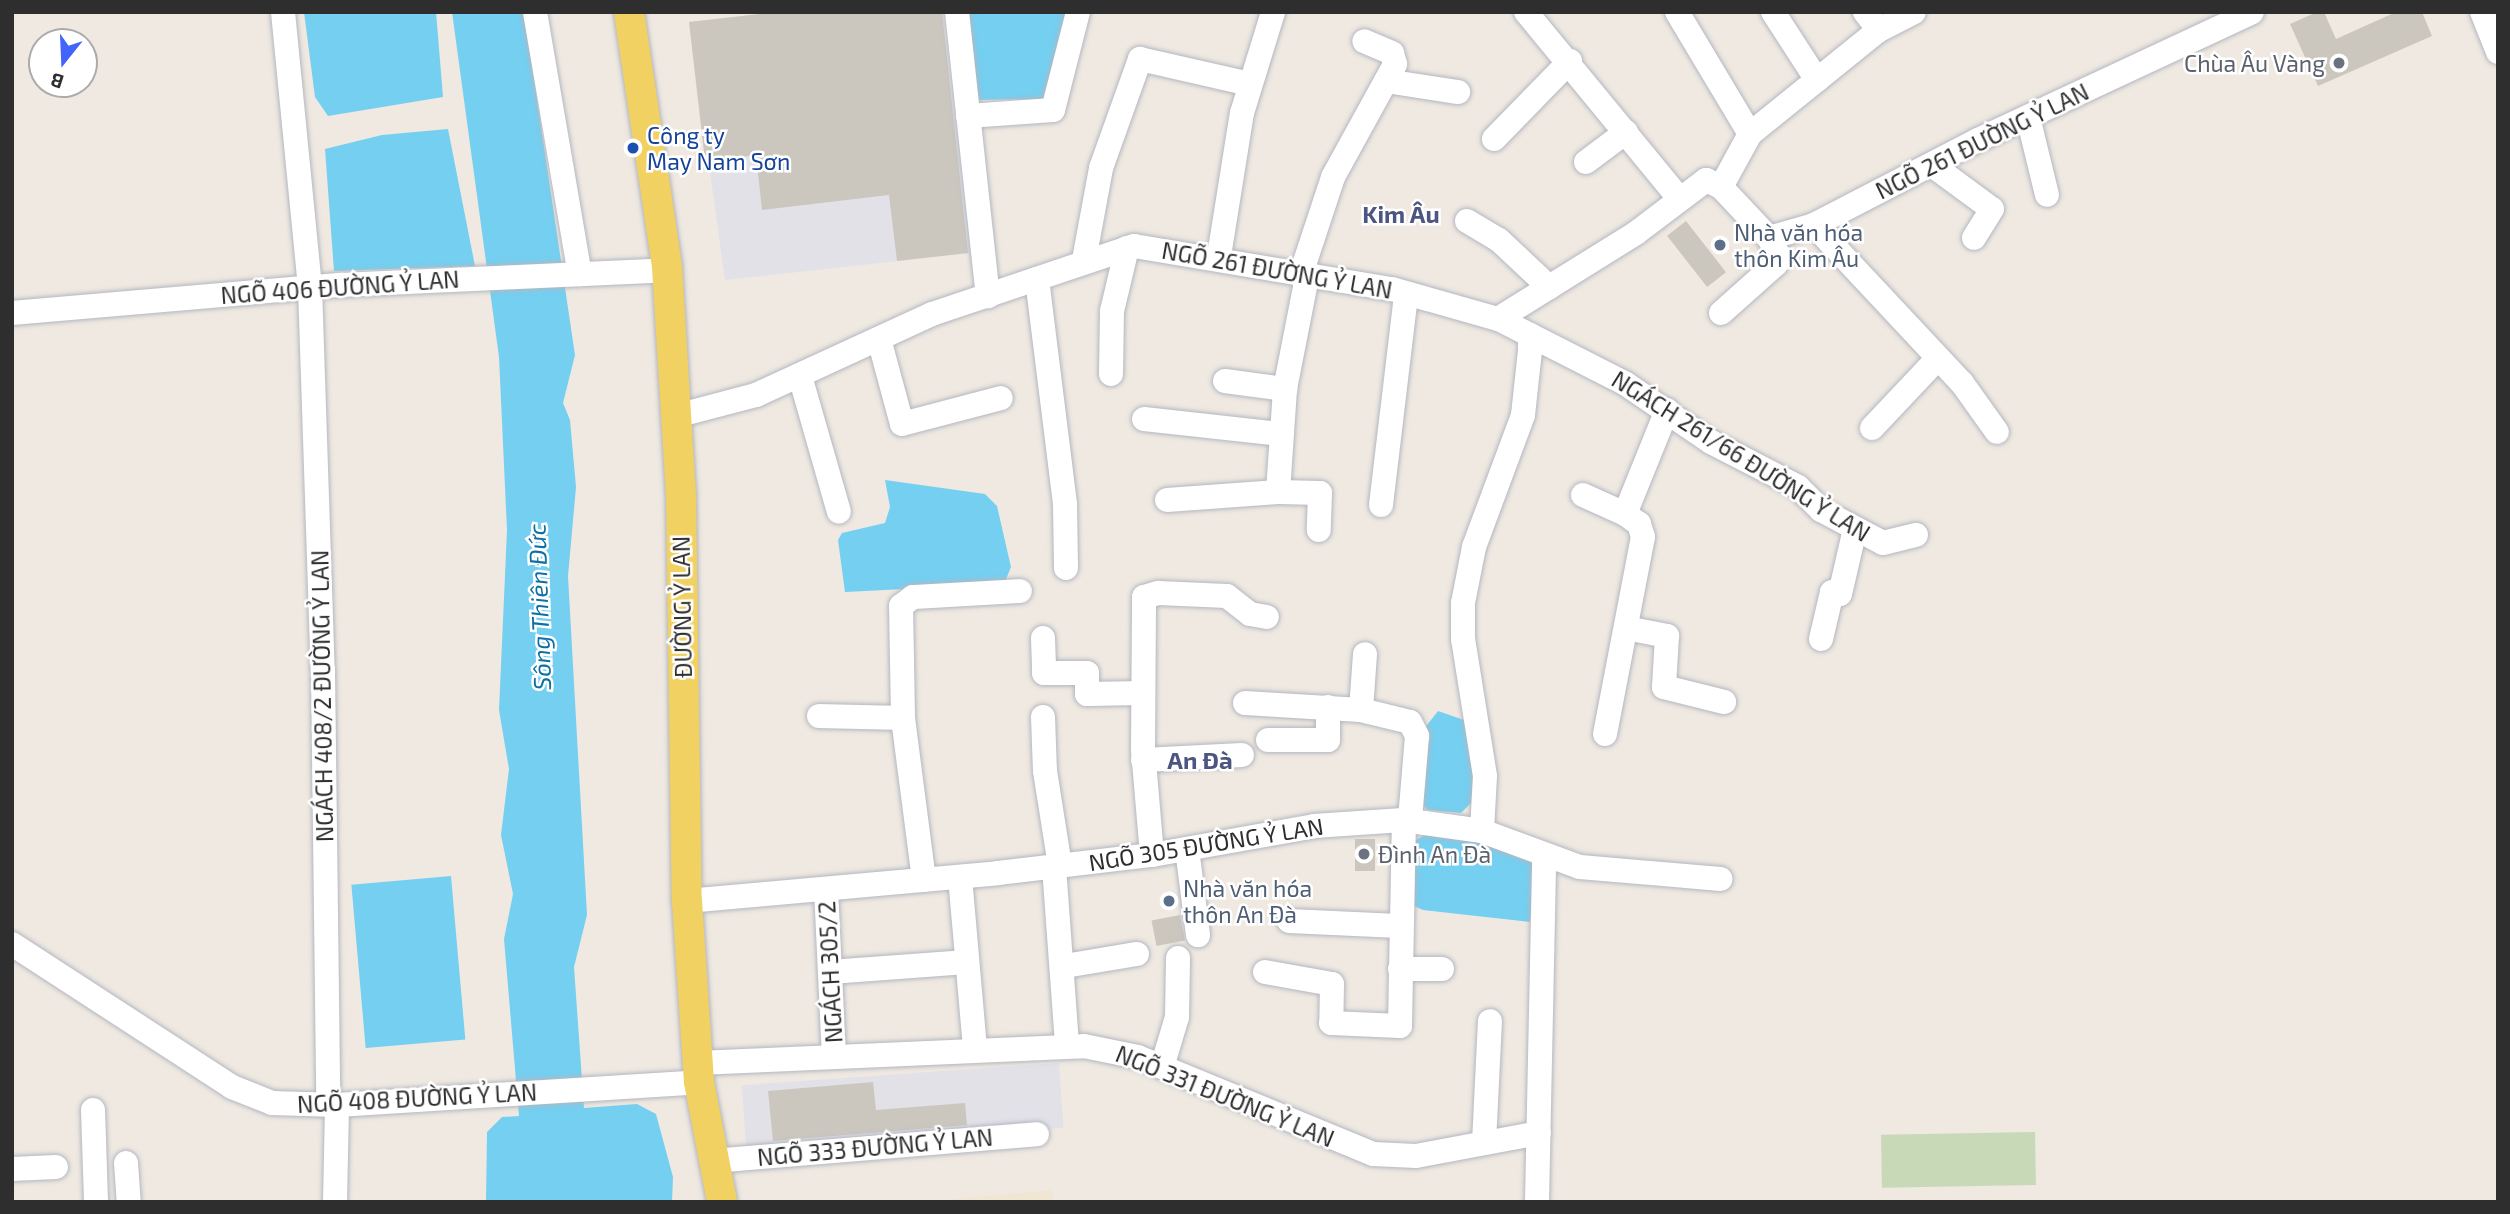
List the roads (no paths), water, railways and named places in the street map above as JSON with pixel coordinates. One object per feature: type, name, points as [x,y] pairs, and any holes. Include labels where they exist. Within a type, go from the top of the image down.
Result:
[{"type":"main road","name":"ĐƯỜNG Ỷ LAN","points":[[629,12],[667,270],[676,416],[687,901],[698,1072],[712,1161],[722,1202]]},
{"type":"street","name":"NGÁCH 408/2 ĐƯỜNG Ỷ LAN","points":[[283,12],[310,287],[323,669],[329,1105]]},
{"type":"street","points":[[535,12],[580,274]]},
{"type":"street","points":[[957,12],[988,296]]},
{"type":"street","points":[[968,116],[1053,110],[1078,12]]},
{"type":"street","points":[[1219,256],[1250,84],[1273,12]]},
{"type":"street","points":[[1526,12],[1570,61],[1679,198]]},
{"type":"street","points":[[1677,12],[1750,134]]},
{"type":"street","points":[[1773,12],[1817,80]]},
{"type":"street","points":[[1721,187],[1750,134],[1817,80],[1872,21],[1914,12]]},
{"type":"street","name":"NGÕ 261 ĐƯỜNG Ỷ LAN","points":[[1769,238],[1814,225],[2028,117],[2252,12]]},
{"type":"street","points":[[2482,12],[2498,52]]},
{"type":"street","points":[[1278,492],[1279,434],[1305,272],[1333,177],[1386,81],[1394,56],[1364,41]]},
{"type":"street","points":[[1084,260],[1101,168],[1140,59],[1250,84]]},
{"type":"street","points":[[1494,139],[1570,61]]},
{"type":"street","points":[[1386,81],[1458,92]]},
{"type":"street","points":[[2028,117],[2047,195]]},
{"type":"street","points":[[1586,162],[1626,132]]},
{"type":"street","points":[[1932,165],[1992,209],[1974,239]]},
{"type":"street","points":[[1498,319],[1636,233],[1706,180],[1721,187],[1769,238],[1779,256],[1776,264],[1721,313]]},
{"type":"street","points":[[1467,221],[1499,240],[1549,287]]},
{"type":"street","points":[[1814,225],[1938,358],[1997,432]]},
{"type":"street","points":[[1111,374],[1112,311],[1127,248]]},
{"type":"street","name":"NGÕ 261 ĐƯỜNG Ỷ LAN","points":[[676,416],[755,395],[879,339],[1084,260],[1127,248],[1219,256],[1305,272],[1406,294],[1498,319],[1531,335]]},
{"type":"street","name":"NGÕ 406 ĐƯỜNG Ỷ LAN","points":[[12,313],[310,287],[667,270]]},
{"type":"street","points":[[1037,279],[1065,504],[1066,568]]},
{"type":"street","points":[[1381,505],[1406,294]]},
{"type":"street","points":[[1482,831],[1485,776],[1463,639],[1463,603],[1474,547],[1523,415],[1531,335]]},
{"type":"street","name":"NGÁCH 261/66 ĐƯỜNG Ỷ LAN","points":[[1531,335],[1667,410],[1711,442],[1798,487],[1821,510],[1882,543],[1916,535]]},
{"type":"street","points":[[879,339],[902,424],[1001,398]]},
{"type":"street","points":[[1872,428],[1938,358]]},
{"type":"street","points":[[800,376],[839,512]]},
{"type":"street","points":[[1225,382],[1285,389]]},
{"type":"street","points":[[1625,514],[1667,410]]},
{"type":"street","points":[[1144,419],[1279,434]]},
{"type":"street","points":[[1167,500],[1278,492],[1320,493],[1319,530]]},
{"type":"street","points":[[1583,495],[1625,514],[1639,524],[1643,537],[1605,734]]},
{"type":"street","points":[[1821,639],[1832,592],[1840,594],[1855,528]]},
{"type":"street","points":[[924,880],[903,718],[900,624],[906,600],[1020,591]]},
{"type":"street","points":[[1152,855],[1143,760],[1144,603],[1150,593],[1227,596],[1250,614],[1267,617]]},
{"type":"street","points":[[1626,628],[1667,636],[1664,687],[1724,702]]},
{"type":"street","points":[[1043,638],[1044,673],[1087,673],[1087,694],[1143,693]]},
{"type":"street","points":[[1361,710],[1365,654]]},
{"type":"street","points":[[1245,703],[1361,710],[1402,718],[1415,729],[1399,926],[1400,1026],[1331,1023],[1332,984],[1265,972]]},
{"type":"street","points":[[1268,740],[1328,740],[1328,707]]},
{"type":"street","points":[[819,716],[903,718]]},
{"type":"street","points":[[1043,717],[1045,771],[1057,866],[1065,966],[1067,1045]]},
{"type":"street","points":[[1143,760],[1242,755]]},
{"type":"street","name":"NGÕ 305 ĐƯỜNG Ỷ LAN","points":[[687,901],[960,877],[1152,855],[1314,826],[1407,820],[1482,831],[1580,867],[1720,879]]},
{"type":"street","points":[[1187,849],[1198,935]]},
{"type":"street","points":[[1538,1202],[1544,855]]},
{"type":"street","points":[[960,877],[975,1049]]},
{"type":"street","name":"NGÁCH 305/2","points":[[826,889],[834,1056]]},
{"type":"street","points":[[1289,921],[1399,926]]},
{"type":"street","name":"NGÕ 408 ĐƯỜNG Ỷ LAN","points":[[12,944],[247,1095],[281,1104],[329,1105],[625,1087],[698,1072]]},
{"type":"street","points":[[1065,966],[1137,954]]},
{"type":"street","points":[[1162,1067],[1177,1017],[1178,958]]},
{"type":"street","points":[[830,972],[967,962]]},
{"type":"street","points":[[1400,969],[1442,969]]},
{"type":"street","points":[[1484,1143],[1490,1021]]},
{"type":"street","name":"NGÕ 331 ĐƯỜNG Ỷ LAN","points":[[698,1072],[834,1056],[1067,1045],[1111,1049],[1162,1067],[1373,1154],[1416,1156],[1539,1133]]},
{"type":"street","points":[[318,1202],[329,1105]]},
{"type":"street","points":[[329,1105],[335,1202]]},
{"type":"street","points":[[93,1110],[96,1202]]},
{"type":"street","name":"NGÕ 333 ĐƯỜNG Ỷ LAN","points":[[712,1161],[1037,1134]]},
{"type":"street","points":[[126,1163],[129,1202]]},
{"type":"street","points":[[12,1169],[56,1167]]},
{"type":"water","points":[[304,12],[436,12],[443,97],[328,116],[315,97]]},
{"type":"water","name":"Sông Thiên Đức","points":[[452,12],[524,12],[575,355],[563,403],[570,420],[576,487],[568,576],[587,915],[574,967],[584,1108],[637,1104],[656,1114],[673,1177],[672,1202],[486,1202],[487,1132],[502,1117],[519,1116],[504,939],[513,894],[501,835],[509,769],[499,710],[507,530],[499,357]]},
{"type":"water","points":[[965,12],[1067,12],[1043,99],[976,100]]},
{"type":"water","points":[[448,129],[475,266],[334,271],[325,149],[382,135]]},
{"type":"water","points":[[885,480],[985,494],[997,506],[1011,567],[1004,584],[845,592],[838,540],[842,533],[885,523],[890,507]]},
{"type":"water","points":[[1438,711],[1464,720],[1474,765],[1471,803],[1461,813],[1428,810],[1422,805],[1424,729]]},
{"type":"water","points":[[1426,834],[1507,846],[1537,864],[1530,922],[1423,910],[1410,904],[1413,842]]},
{"type":"water","points":[[451,876],[465,1039],[366,1048],[351,885]]},
{"type":"place","name":"Chùa Âu Vàng","points":[[2339,63]]},
{"type":"place","name":"Công ty May Nam Sơn","points":[[633,148]]},
{"type":"place","name":"Nhà văn hóa thôn Kim Âu","points":[[1720,245]]},
{"type":"place","name":"Đình An Đà","points":[[1364,854]]},
{"type":"place","name":"Nhà văn hóa thôn An Đà","points":[[1169,901]]},
{"type":"district","name":"Kim Âu","points":[[1401,214]]},
{"type":"district","name":"An Đà","points":[[1200,760]]}]
